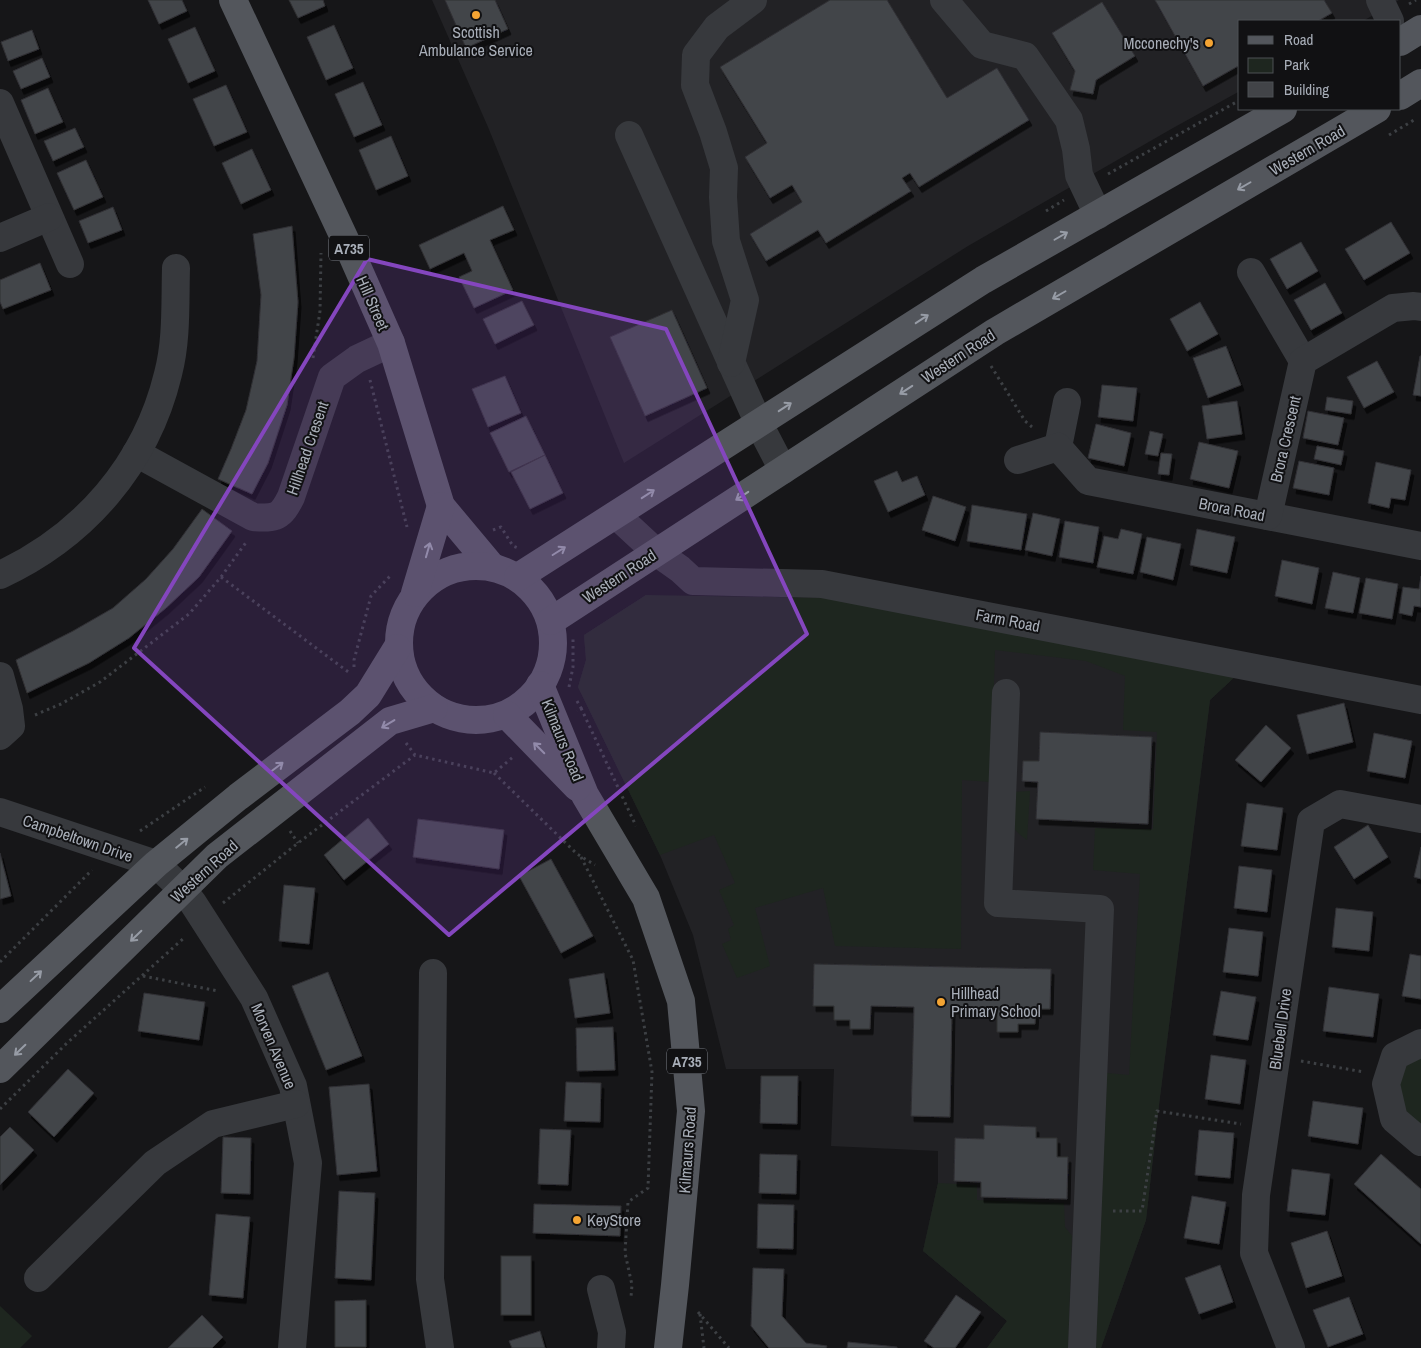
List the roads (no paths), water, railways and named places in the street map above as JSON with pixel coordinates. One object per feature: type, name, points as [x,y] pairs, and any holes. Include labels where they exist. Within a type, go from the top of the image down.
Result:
[{"type":"main road","name":"Hill Street","points":[[233,0],[349,248],[391,343],[441,506],[492,567]]},
{"type":"main road","points":[[1401,95],[1421,83]]},
{"type":"main road","points":[[518,578],[983,280],[1281,110]]},
{"type":"main road","name":"Western Road","points":[[551,621],[995,332],[1375,110]]},
{"type":"main road","name":"A735","points":[[415,594],[436,576],[465,566],[492,567],[518,578],[538,596],[551,621],[554,648],[548,674],[530,700],[507,716],[470,722],[443,715],[420,698],[404,676],[397,648],[400,621],[415,594],[441,506]]},
{"type":"main road","name":"Western Road","points":[[0,1009],[156,864],[238,796],[350,712],[368,695],[397,648]]},
{"type":"main road","name":"Kilmaurs Road","points":[[540,685],[585,795],[646,898],[681,1001],[691,1111],[668,1348]]},
{"type":"main road","name":"Western Road","points":[[0,1069],[217,856],[390,721],[434,708]]},
{"type":"main road","name":"Kilmaurs Road","points":[[507,716],[585,795]]},
{"type":"main road","points":[[130,888],[158,914]]},
{"type":"street","points":[[732,363],[745,300],[726,241],[723,197],[724,168],[695,85],[696,55],[717,27],[753,0]]},
{"type":"street","points":[[944,0],[982,45],[1025,56],[1069,120],[1076,149],[1079,176],[1098,214]]},
{"type":"street","points":[[1380,0],[1390,20]]},
{"type":"street","points":[[0,103],[70,264]]},
{"type":"street","points":[[629,135],[759,424],[783,470]]},
{"type":"street","points":[[0,238],[49,217]]},
{"type":"street","points":[[0,575],[21,566],[48,549],[78,524],[110,493],[136,453],[154,420],[168,374],[173,347],[176,268]]},
{"type":"street","points":[[1251,272],[1303,361],[1393,308],[1421,307]]},
{"type":"street","name":"Hillhead Cresent","points":[[136,453],[253,517],[273,517],[284,511],[291,496],[332,377],[361,357],[391,343]]},
{"type":"street","name":"Brora Crescent","points":[[1268,516],[1303,361]]},
{"type":"street","points":[[1018,460],[1058,448],[1067,402]]},
{"type":"street","name":"Brora Road","points":[[1058,448],[1088,482],[1421,546]]},
{"type":"street","name":"Farm Road","points":[[616,515],[656,552],[680,569],[692,581],[822,584],[1421,700]]},
{"type":"street","points":[[0,676],[9,709],[6,731]]},
{"type":"street","points":[[1006,693],[998,903],[1100,909],[1082,1348]]},
{"type":"street","name":"Bluebell Drive","points":[[1291,1348],[1254,1253],[1256,1195],[1311,821],[1340,804],[1421,819]]},
{"type":"street","name":"Campbeltown Drive","points":[[0,812],[156,864]]},
{"type":"street","name":"Morven Avenue","points":[[156,864],[183,890],[204,919],[254,998],[293,1086],[308,1163],[288,1344]]},
{"type":"street","points":[[432,973],[430,1279],[440,1348]]},
{"type":"street","points":[[1421,1043],[1395,1056],[1386,1084],[1394,1119],[1421,1142]]},
{"type":"street","points":[[38,1278],[155,1163],[213,1124],[296,1104]]},
{"type":"street","points":[[601,1289],[612,1332],[611,1348]]},
{"type":"place","name":"Scottish Ambulance Service","points":[[476,15]]},
{"type":"place","name":"Mcconechy's","points":[[1209,43]]},
{"type":"place","name":"Hillhead Primary School","points":[[941,1002]]},
{"type":"place","name":"KeyStore","points":[[577,1220]]}]
